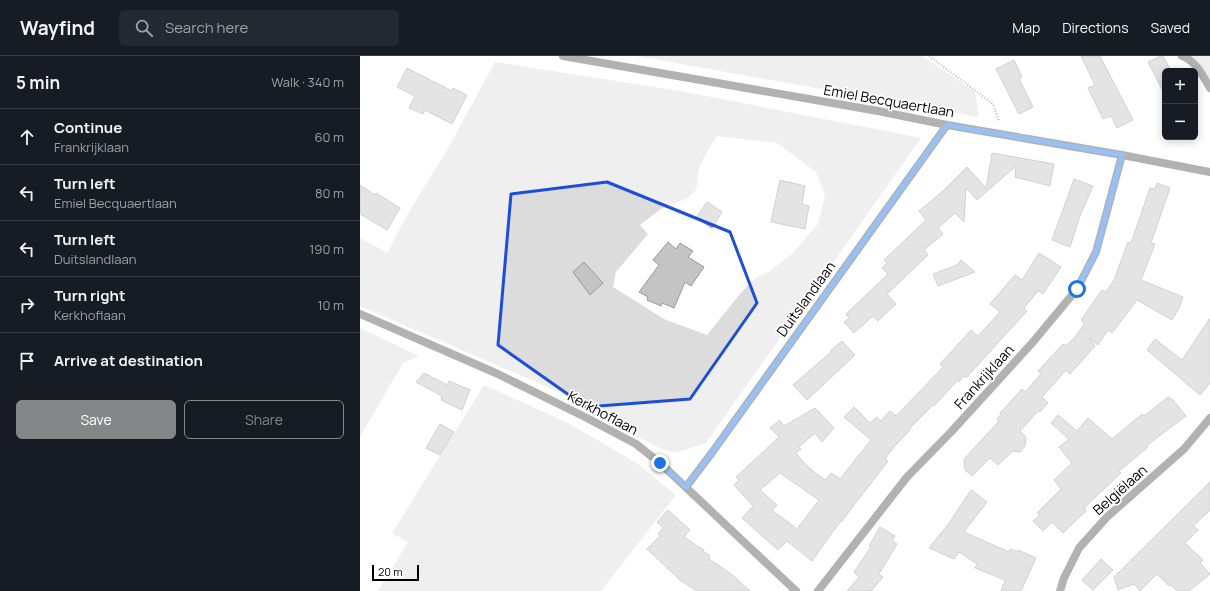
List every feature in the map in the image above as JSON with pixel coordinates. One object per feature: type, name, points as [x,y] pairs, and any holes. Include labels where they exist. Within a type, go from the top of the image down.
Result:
[{"type":"street","name":"Emiel Becquaertlaan","points":[[563,56],[878,111],[947,125],[1122,155],[1210,172]]},
{"type":"street","points":[[1182,56],[1186,57],[1199,69],[1210,88]]},
{"type":"street","name":"Duitslandlaan","points":[[686,487],[947,125]]},
{"type":"street","name":"Frankrijklaan","points":[[818,591],[907,477],[952,432],[1033,342],[1077,289],[1096,252],[1122,155]]},
{"type":"street","name":"Kerkhoflaan","points":[[360,314],[498,374],[636,444],[660,463],[796,591]]},
{"type":"street","name":"Belgiëlaan","points":[[1060,591],[1064,578],[1079,548],[1107,517],[1184,449],[1210,418]]},
{"type":"path","points":[[929,56],[993,104],[1004,134]]},
{"type":"highlighted area","points":[[607,182],[730,232],[757,303],[690,399],[586,407],[498,345],[511,194]]},
{"type":"shaded area","points":[[636,56],[922,56],[975,92],[979,117]]},
{"type":"shaded area","points":[[1188,56],[1210,56],[1210,80],[1200,66]]},
{"type":"shaded area","points":[[495,62],[686,92],[921,138],[706,443],[678,452],[667,451],[653,445],[608,421],[568,396],[360,306],[360,238],[387,253],[413,205],[447,150]],"holes":[[[717,136],[777,143],[816,172],[825,195],[818,224],[793,253],[770,271],[754,279],[707,335],[664,319],[613,287],[616,272],[648,234],[640,225],[662,208],[686,199],[696,190],[699,168]]]},
{"type":"shaded area","points":[[360,328],[419,356],[403,363],[360,437]]},
{"type":"shaded area","points":[[484,385],[566,422],[594,438],[638,464],[676,495],[601,591],[378,591],[408,542],[392,533]]},
{"type":"building","points":[[1081,56],[1100,56],[1133,120],[1117,128],[1111,116],[1103,119],[1088,88],[1095,85]]},
{"type":"building","points":[[1163,56],[1169,68],[1162,68],[1162,89],[1148,62]]},
{"type":"building","points":[[1014,60],[1022,77],[1019,79],[1033,107],[1019,114],[996,69]]},
{"type":"building","points":[[407,68],[452,91],[453,88],[467,95],[452,124],[425,110],[423,114],[409,108],[415,96],[397,87]]},
{"type":"building","points":[[992,153],[1054,164],[1050,186],[1015,177],[1016,166],[977,200],[966,188],[964,222],[955,213],[938,228],[943,234],[924,250],[928,255],[887,294],[896,304],[878,321],[873,316],[854,333],[844,322],[849,318],[846,314],[888,274],[882,268],[887,263],[884,260],[926,220],[919,211],[944,190],[967,167],[986,188]]},
{"type":"building","points":[[1074,179],[1093,186],[1080,216],[1070,247],[1052,240]]},
{"type":"building","points":[[780,180],[805,186],[802,204],[809,206],[805,229],[771,222]]},
{"type":"building","points":[[1157,183],[1170,188],[1151,243],[1155,244],[1141,280],[1183,297],[1172,320],[1137,300],[1112,333],[1108,330],[1098,345],[1089,338],[1095,346],[1070,374],[1066,370],[1042,397],[1048,403],[1040,412],[1038,411],[1020,431],[1026,437],[1025,446],[1020,452],[1013,451],[998,465],[990,458],[972,476],[965,470],[964,459],[999,421],[997,419],[1001,414],[1000,413],[1022,389],[1025,392],[1041,374],[1038,371],[1063,344],[1066,346],[1075,337],[1085,323],[1081,320],[1102,290],[1106,292],[1114,280],[1128,242],[1131,243],[1150,188],[1155,189]]},
{"type":"building","points":[[360,185],[400,208],[387,230],[360,214]]},
{"type":"building","points":[[707,202],[722,212],[712,228],[696,218]]},
{"type":"building","points":[[668,242],[676,249],[680,243],[693,251],[688,257],[704,267],[691,286],[685,282],[674,308],[662,303],[661,306],[647,300],[648,297],[639,292],[659,265],[653,260]]},
{"type":"building","points":[[1039,253],[1061,267],[1043,294],[1038,291],[1024,308],[1027,311],[966,378],[964,376],[959,382],[958,380],[934,406],[933,405],[910,428],[910,430],[893,448],[885,459],[888,461],[831,534],[812,561],[787,541],[778,550],[742,518],[753,506],[734,485],[739,480],[736,477],[779,437],[770,428],[780,420],[784,426],[815,408],[834,428],[822,442],[815,433],[799,447],[801,449],[796,453],[807,466],[825,480],[831,473],[840,479],[871,440],[844,417],[854,407],[870,423],[877,417],[881,421],[890,411],[896,416],[943,367],[940,364],[971,330],[978,336],[1000,312],[990,304],[1015,275],[1022,280]],"holes":[[[780,473],[819,500],[797,529],[772,510],[777,505],[760,490]]]},
{"type":"building","points":[[961,260],[975,272],[938,286],[933,274],[957,265]]},
{"type":"building","points":[[584,262],[603,283],[590,295],[573,272]]},
{"type":"building","points":[[1210,318],[1210,383],[1200,395],[1147,350],[1155,339],[1182,360]]},
{"type":"building","points":[[842,341],[855,355],[807,400],[793,385]]},
{"type":"building","points":[[424,373],[447,385],[449,381],[470,390],[462,410],[441,400],[442,396],[416,382]]},
{"type":"building","points":[[1168,397],[1173,400],[1186,416],[1146,446],[1148,447],[1119,471],[1121,473],[1084,508],[1086,511],[1063,533],[1052,522],[1043,531],[1033,521],[1040,515],[1037,513],[1061,489],[1054,480],[1072,463],[1059,447],[1069,439],[1051,423],[1058,415],[1077,431],[1088,418],[1112,439],[1142,414],[1144,416]]},
{"type":"building","points":[[440,424],[454,432],[440,455],[426,448]]},
{"type":"building","points":[[1210,482],[1210,510],[1193,526],[1198,530],[1185,543],[1203,560],[1200,563],[1210,574],[1189,591],[1177,591],[1171,585],[1169,586],[1157,574],[1140,591],[1134,584],[1118,590],[1114,577]]},
{"type":"building","points":[[971,490],[987,502],[964,532],[1009,552],[1010,549],[1018,552],[1018,550],[1036,558],[1021,591],[1001,591],[1005,580],[975,568],[977,564],[959,552],[954,559],[929,548],[949,523]]},
{"type":"building","points":[[668,510],[690,530],[684,537],[704,550],[703,551],[710,556],[709,559],[730,573],[750,591],[697,591],[680,580],[647,549],[660,536],[658,534],[663,528],[657,522]]},
{"type":"building","points":[[880,527],[895,536],[892,541],[897,544],[879,574],[883,577],[871,591],[847,591],[859,577],[854,572],[871,547],[869,546]]},
{"type":"building","points":[[1101,559],[1113,570],[1093,590],[1082,580]]},
{"type":"route","points":[[660,463],[686,487],[947,125],[1122,155],[1096,252],[1077,289]]}]
